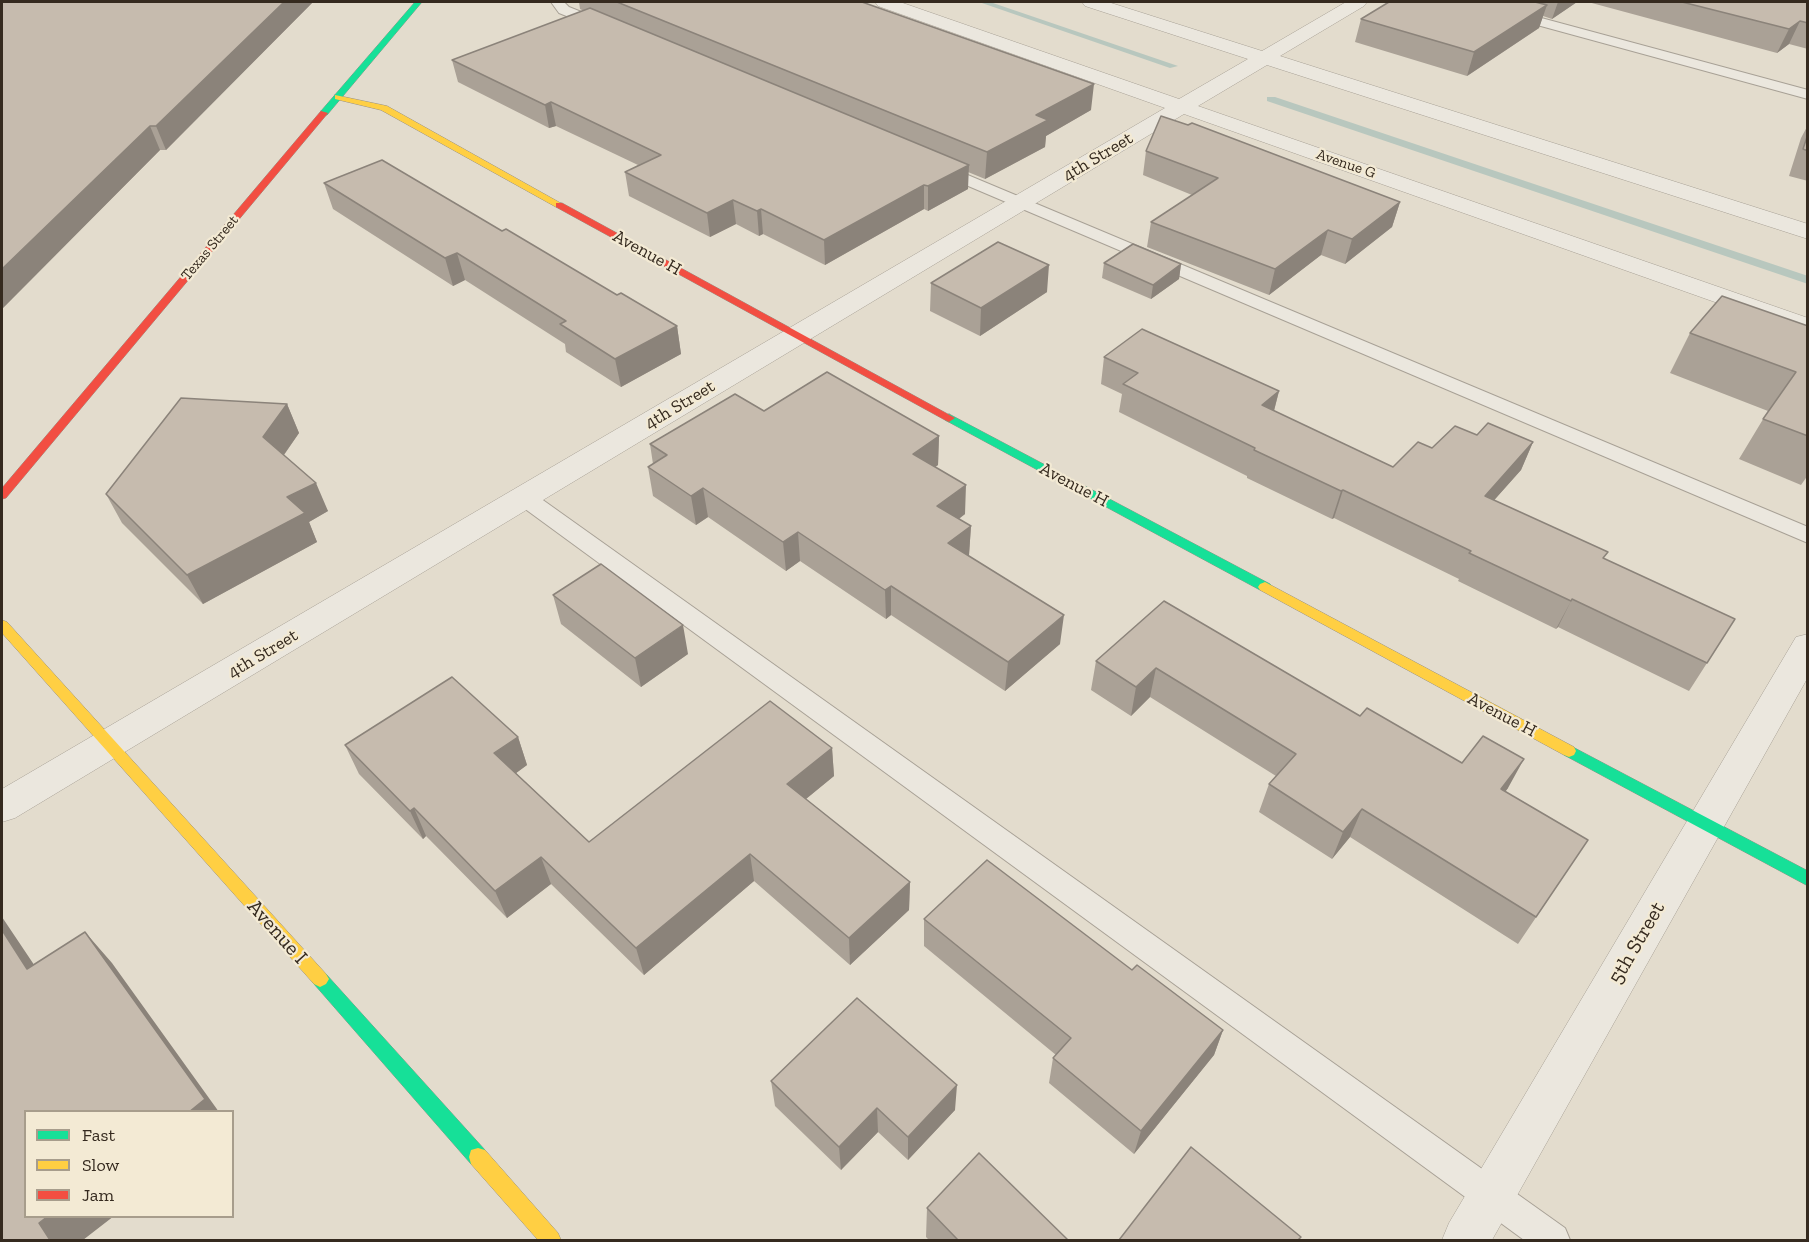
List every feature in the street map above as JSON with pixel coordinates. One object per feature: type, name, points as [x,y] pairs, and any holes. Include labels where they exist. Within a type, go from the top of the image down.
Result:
[{"type":"street","name":"Texas Street","points":[[2,495],[418,2]]},
{"type":"street","name":"Avenue G","points":[[884,2],[1808,327]]},
{"type":"street","points":[[1092,2],[1808,232]]},
{"type":"street","name":"4th Street","points":[[2,807],[1358,2]]},
{"type":"street","name":"Avenue H","points":[[338,97],[384,108],[797,336],[1808,879]]},
{"type":"street","name":"Avenue I","points":[[2,625],[111,744],[551,1240]]},
{"type":"street","name":"5th Street","points":[[1466,1240],[1808,646]]},
{"type":"lane","points":[[558,2],[564,10],[619,33]]},
{"type":"lane","points":[[1469,2],[1808,95]]},
{"type":"lane","points":[[923,161],[1808,536]]},
{"type":"lane","points":[[525,498],[1553,1240]]},
{"type":"building","points":[[2,2],[284,2],[156,126],[150,126],[2,269]]},
{"type":"building","points":[[617,2],[862,2],[1094,84],[1036,115],[1048,120],[987,152]]},
{"type":"building","points":[[1389,2],[1535,2],[1547,5],[1474,52],[1361,19]]},
{"type":"building","points":[[1682,2],[1808,2],[1808,23],[1800,21],[1789,29]]},
{"type":"building","points":[[590,8],[969,165],[928,186],[924,185],[824,240],[761,209],[757,211],[733,200],[707,213],[625,172],[661,155],[551,102],[545,105],[452,60]]},
{"type":"building","points":[[1161,116],[1188,125],[1192,123],[1400,202],[1352,239],[1328,230],[1275,269],[1151,222],[1218,178],[1146,151]]},
{"type":"building","points":[[1808,134],[1808,151],[1803,149]]},
{"type":"building","points":[[382,160],[502,231],[506,229],[617,295],[621,293],[677,326],[615,359],[560,324],[566,321],[457,253],[445,258],[324,183]]},
{"type":"building","points":[[998,242],[1049,265],[981,308],[931,283]]},
{"type":"building","points":[[1133,244],[1181,264],[1153,285],[1104,263]]},
{"type":"building","points":[[1722,296],[1808,326],[1808,436],[1763,419],[1796,372],[1690,333]]},
{"type":"building","points":[[1142,329],[1279,391],[1262,405],[1393,467],[1418,442],[1432,448],[1455,426],[1477,435],[1488,423],[1533,442],[1485,496],[1608,552],[1603,558],[1735,619],[1707,663],[1254,450],[1255,448],[1123,384],[1138,373],[1104,357]]},
{"type":"building","points":[[827,372],[939,436],[913,454],[966,485],[937,506],[971,526],[948,543],[1064,615],[1008,662],[891,586],[885,590],[798,532],[783,542],[703,488],[691,496],[648,467],[667,455],[650,444],[735,394],[764,411]]},
{"type":"building","points":[[181,398],[287,404],[263,437],[316,483],[287,497],[305,513],[187,575],[106,494]]},
{"type":"building","points":[[601,564],[683,625],[635,658],[553,595]]},
{"type":"building","points":[[1164,601],[1360,716],[1367,708],[1462,763],[1483,736],[1524,759],[1501,789],[1588,840],[1536,917],[1362,809],[1343,832],[1269,784],[1296,754],[1156,668],[1136,687],[1096,661]]},
{"type":"building","points":[[452,677],[518,737],[494,753],[589,842],[770,701],[832,748],[787,784],[910,882],[849,938],[750,854],[636,948],[541,857],[495,891],[414,808],[410,811],[345,745]]},
{"type":"building","points":[[987,860],[1132,970],[1137,965],[1223,1030],[1141,1131],[1053,1058],[1071,1038],[924,919]]},
{"type":"building","points":[[2,930],[27,969],[85,932],[205,1099],[191,1110],[24,1110],[24,1218],[45,1218],[39,1223],[50,1240],[2,1240]]},
{"type":"building","points":[[857,998],[957,1085],[908,1137],[877,1108],[839,1147],[771,1081]]},
{"type":"building","points":[[1191,1147],[1301,1237],[1298,1240],[1119,1240]]},
{"type":"building","points":[[979,1153],[1068,1240],[958,1240],[927,1208]]},
{"type":"waterway","points":[[983,2],[1173,66]]},
{"type":"waterway","points":[[1271,99],[1808,280]]},
{"type":"traffic: fast","points":[[324,113],[418,2]]},
{"type":"traffic: fast","points":[[949,418],[1265,587]]},
{"type":"traffic: fast","points":[[1569,751],[1808,879]]},
{"type":"traffic: fast","points":[[320,979],[478,1157]]},
{"type":"traffic: slow","points":[[338,97],[384,108],[559,205]]},
{"type":"traffic: slow","points":[[1265,587],[1569,751]]},
{"type":"traffic: slow","points":[[2,625],[320,979]]},
{"type":"traffic: slow","points":[[478,1157],[551,1240]]},
{"type":"traffic: jam","points":[[2,495],[324,113]]},
{"type":"traffic: jam","points":[[559,205],[949,418]]}]
